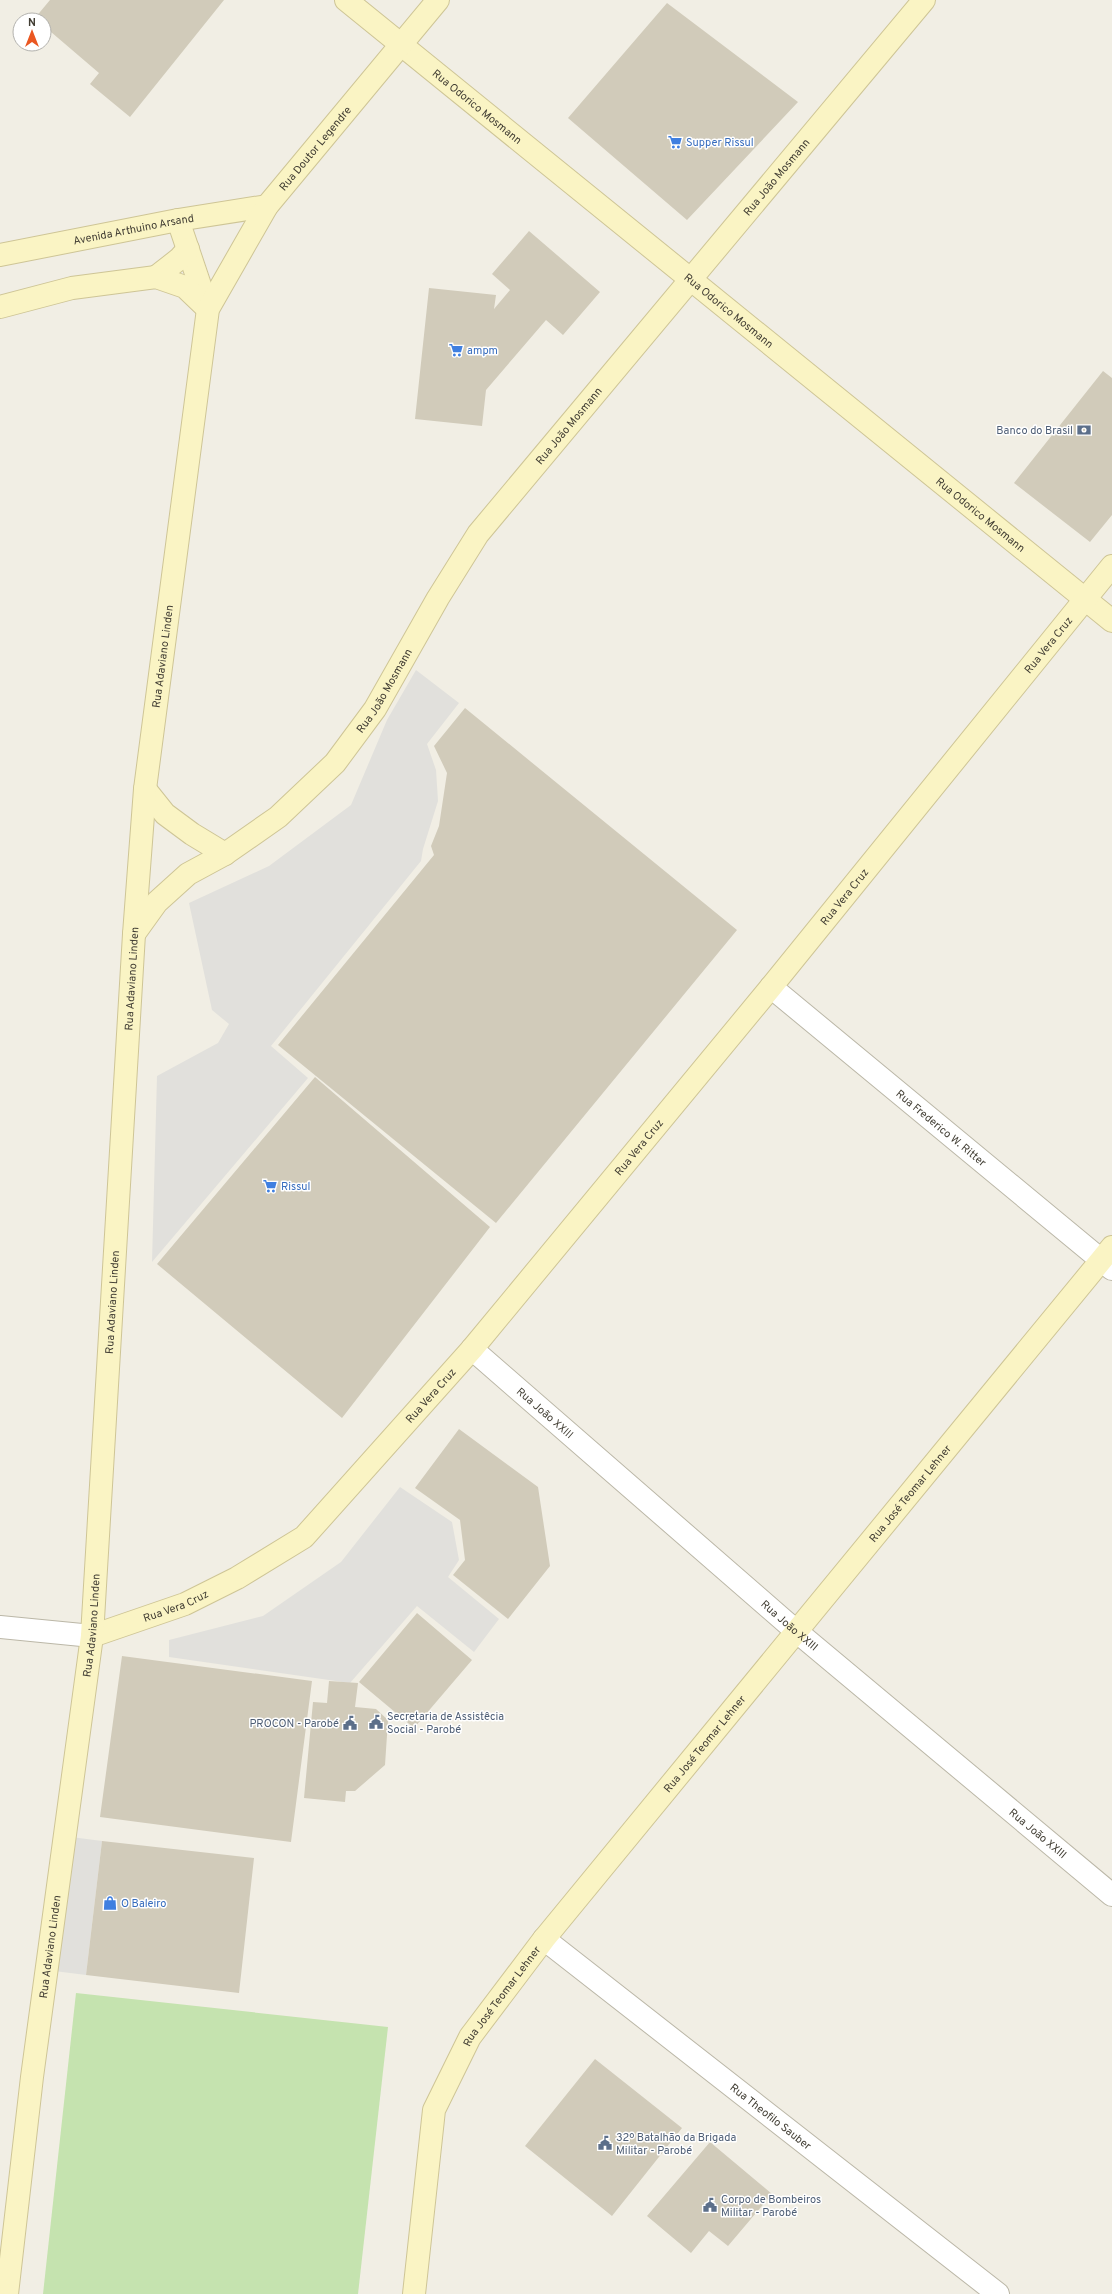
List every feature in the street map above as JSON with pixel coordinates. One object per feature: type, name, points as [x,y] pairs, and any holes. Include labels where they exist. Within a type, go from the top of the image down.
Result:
[{"type":"main road","name":"Rua Odorico Mosmann","points":[[346,0],[1112,621]]},
{"type":"main road","name":"Rua Doutor Legendre","points":[[208,308],[267,206],[438,0]]},
{"type":"main road","name":"Rua João Mosmann","points":[[134,934],[157,902],[188,874],[225,854],[278,817],[335,763],[375,709],[438,598],[478,534],[924,0]]},
{"type":"main road","name":"Avenida Arthuino Arsand","points":[[0,255],[178,220],[267,206]]},
{"type":"main road","points":[[178,220],[208,308]]},
{"type":"main road","points":[[156,277],[179,259],[188,249]]},
{"type":"main road","points":[[0,308],[72,288],[156,277],[185,287],[208,308]]},
{"type":"main road","name":"Rua Adaviano Linden","points":[[7,2294],[33,2069],[92,1636],[96,1595],[134,934],[145,789],[208,308]]},
{"type":"main road","name":"Rua Vera Cruz","points":[[92,1636],[185,1604],[237,1578],[304,1537],[472,1350],[771,987],[1112,566]]},
{"type":"main road","points":[[145,789],[165,814],[192,834],[225,854]]},
{"type":"main road","name":"Rua José Teomar Lehner","points":[[414,2294],[434,2110],[470,2037],[544,1939],[796,1632],[1108,1259]]},
{"type":"street","name":"Rua Frederico W. Ritter","points":[[771,987],[1108,1259]]},
{"type":"street","name":"Rua João XXIII","points":[[472,1350],[796,1632],[1112,1895]]},
{"type":"street","points":[[0,1627],[92,1636]]},
{"type":"street","name":"Rua Theofilo Sauber","points":[[544,1939],[998,2294]]},
{"type":"green space","points":[[76,1993],[388,2027],[358,2294],[43,2294]]},
{"type":"shaded area","points":[[416,670],[459,703],[427,744],[436,770],[438,801],[423,849],[421,861],[271,1046],[308,1078],[152,1262],[157,1076],[218,1043],[229,1024],[212,1010],[189,903],[269,866],[351,805],[387,720]]},
{"type":"shaded area","points":[[400,1487],[452,1522],[459,1560],[448,1577],[499,1619],[474,1652],[417,1606],[350,1683],[169,1657],[169,1640],[263,1616],[341,1562]]},
{"type":"shaded area","points":[[71,1837],[102,1841],[86,1975],[54,1971]]},
{"type":"building","points":[[50,0],[224,0],[130,117],[90,84],[99,73],[52,33],[52,12],[40,12]]},
{"type":"building","points":[[667,3],[798,102],[687,220],[568,118]]},
{"type":"building","points":[[529,231],[600,292],[563,335],[546,320],[486,390],[482,426],[415,419],[429,288],[496,295],[494,309],[510,290],[492,274]]},
{"type":"building","name":"Banco do Brasil","points":[[1103,371],[1112,378],[1112,515],[1090,542],[1014,483]]},
{"type":"building","points":[[465,708],[737,930],[496,1223],[278,1045],[434,855],[431,846],[439,826],[447,773],[434,746]]},
{"type":"building","points":[[315,1077],[490,1227],[342,1418],[157,1264]]},
{"type":"building","points":[[459,1429],[538,1487],[550,1566],[508,1619],[453,1575],[465,1560],[460,1520],[415,1488]]},
{"type":"building","points":[[417,1613],[472,1660],[414,1728],[359,1682]]},
{"type":"building","points":[[122,1656],[312,1681],[291,1842],[100,1817]]},
{"type":"building","points":[[329,1681],[358,1683],[355,1707],[376,1709],[388,1720],[385,1765],[355,1791],[346,1791],[345,1802],[304,1798],[313,1702],[327,1703]]},
{"type":"building","points":[[102,1841],[254,1858],[239,1993],[86,1975]]},
{"type":"building","points":[[595,2059],[682,2128],[612,2216],[525,2146]]},
{"type":"building","name":"Corpo de Bombeiros Militar - Parobé","points":[[710,2142],[772,2194],[728,2246],[709,2231],[691,2253],[647,2216]]},
{"type":"place","name":"Supper Rissul","points":[[675,142]]},
{"type":"place","name":"ampm","points":[[456,350]]},
{"type":"place","name":"Banco do Brasil","points":[[1084,430]]},
{"type":"place","name":"Rissul","points":[[270,1186]]},
{"type":"place","name":"Secretaria de Assistêcia Social - Parobé","points":[[376,1722]]},
{"type":"place","name":"PROCON - Parobé","points":[[350,1723]]},
{"type":"place","name":"O Baleiro","points":[[110,1903]]},
{"type":"place","name":"32º Batalhão da Brigada Militar - Parobé","points":[[605,2143]]},
{"type":"place","name":"Corpo de Bombeiros Militar - Parobé","points":[[710,2205]]}]
